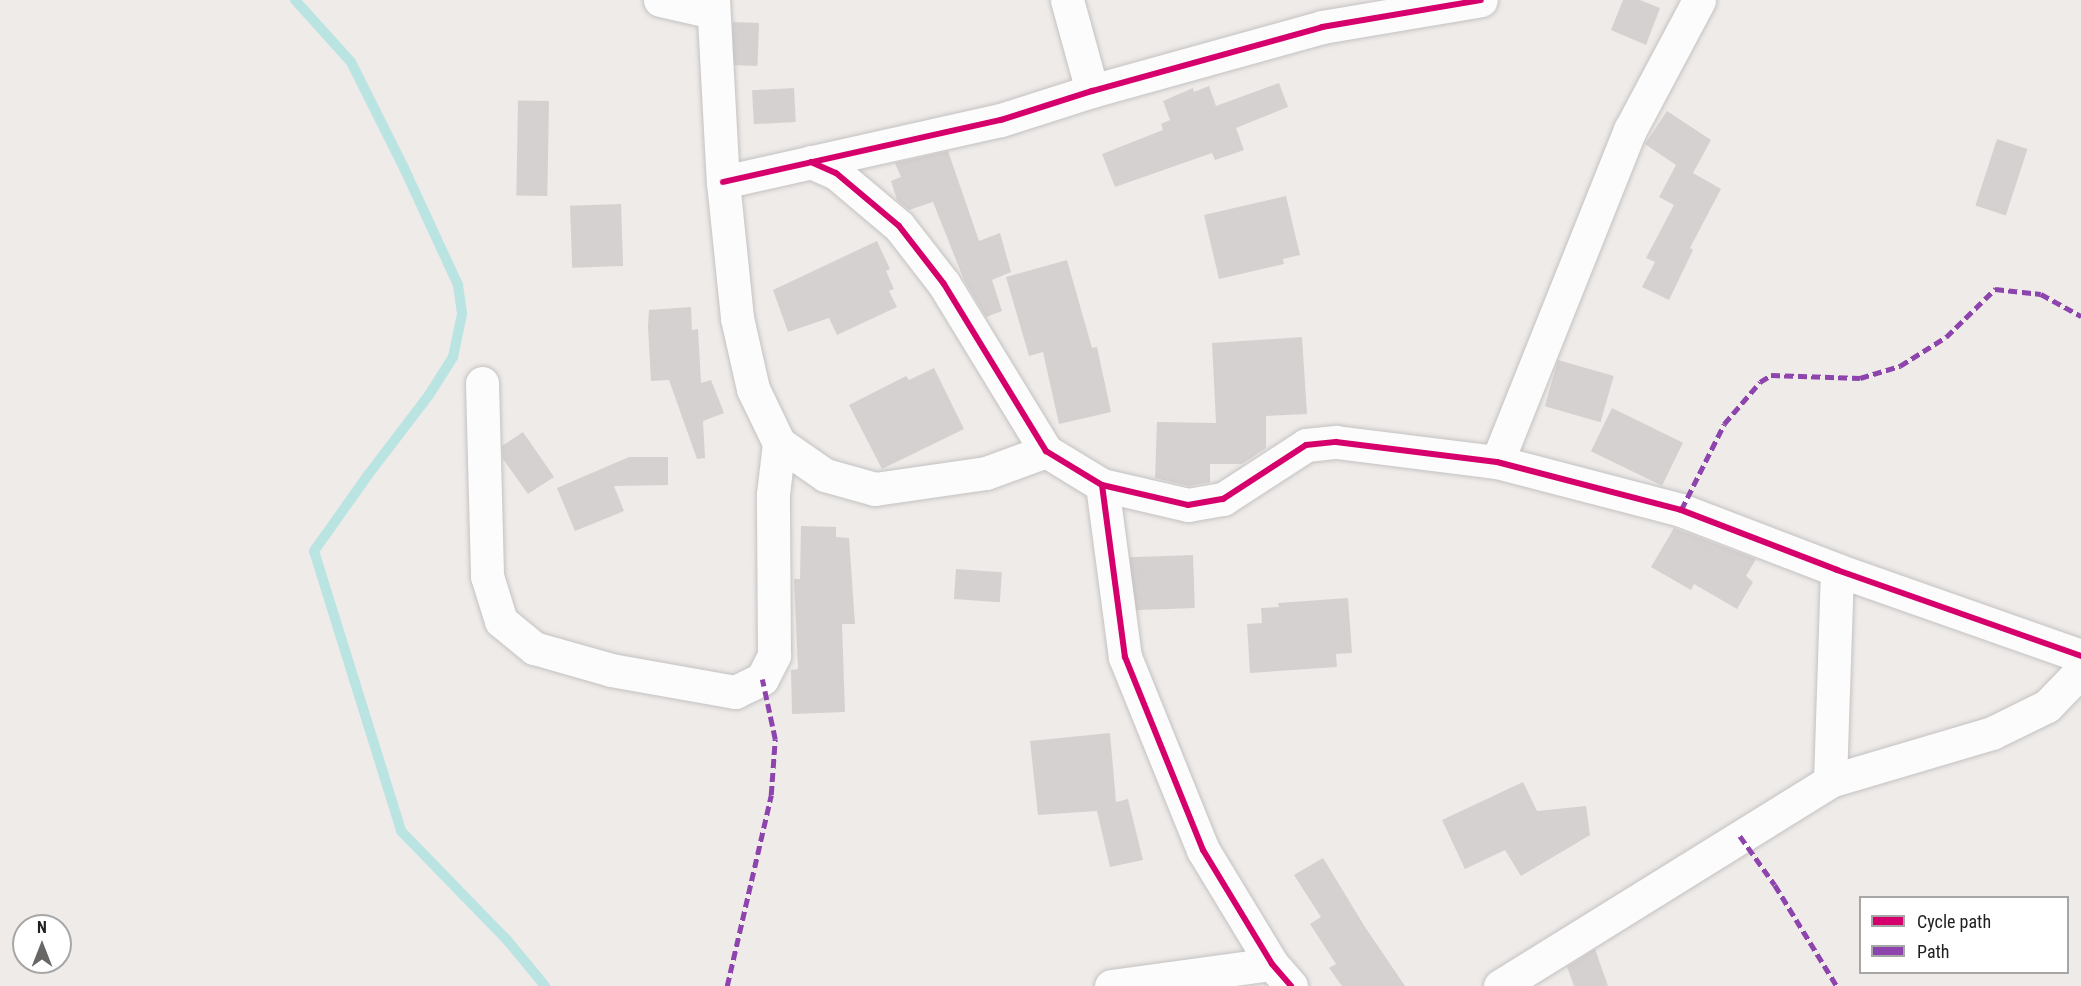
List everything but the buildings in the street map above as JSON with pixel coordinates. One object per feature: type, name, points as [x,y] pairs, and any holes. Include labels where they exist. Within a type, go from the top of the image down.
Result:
[{"type":"street","points":[[660,0],[713,6],[723,182],[737,318],[753,389],[779,443],[825,475],[875,489],[986,473],[1046,451]]},
{"type":"street","points":[[1067,0],[1092,91]]},
{"type":"street","points":[[723,182],[1001,120],[1092,91],[1322,27],[1481,0]]},
{"type":"street","points":[[1497,462],[1630,130],[1694,1]]},
{"type":"street","points":[[811,162],[836,173],[899,226],[944,284],[1046,451],[1102,485],[1188,505],[1223,499],[1305,445],[1335,442],[1497,462],[1681,510],[1837,570],[2081,656]]},
{"type":"street","points":[[482,383],[487,576],[501,621],[534,648],[611,670],[735,692],[762,679],[774,655],[773,494],[779,443]]},
{"type":"street","points":[[1102,485],[1125,657],[1203,850],[1282,975],[1111,986]]},
{"type":"street","points":[[1830,781],[1837,570]]},
{"type":"street","points":[[1500,986],[1830,781],[1992,733],[2047,706],[2081,671]]},
{"type":"waterway","points":[[295,0],[351,62],[404,168],[458,285],[462,314],[453,357],[429,395],[314,551],[401,831],[507,940],[545,986]]},
{"type":"marked path","points":[[1681,510],[1724,424],[1760,382],[1771,375],[1860,378],[1900,366],[1946,337],[1995,289],[2041,294],[2081,316]]},
{"type":"marked path","points":[[727,986],[771,795],[775,739],[762,679]]},
{"type":"marked path","points":[[1740,836],[1775,885],[1837,986]]},
{"type":"cycle path","points":[[723,182],[1001,120],[1092,91],[1322,27],[1481,0]]},
{"type":"cycle path","points":[[811,162],[836,173],[899,226],[944,284],[1046,451],[1102,485],[1125,657],[1203,850],[1272,964],[1291,986]]},
{"type":"cycle path","points":[[1102,485],[1188,505],[1223,499],[1306,445],[1336,442],[1497,462],[1681,510],[1837,570],[2081,656]]}]
